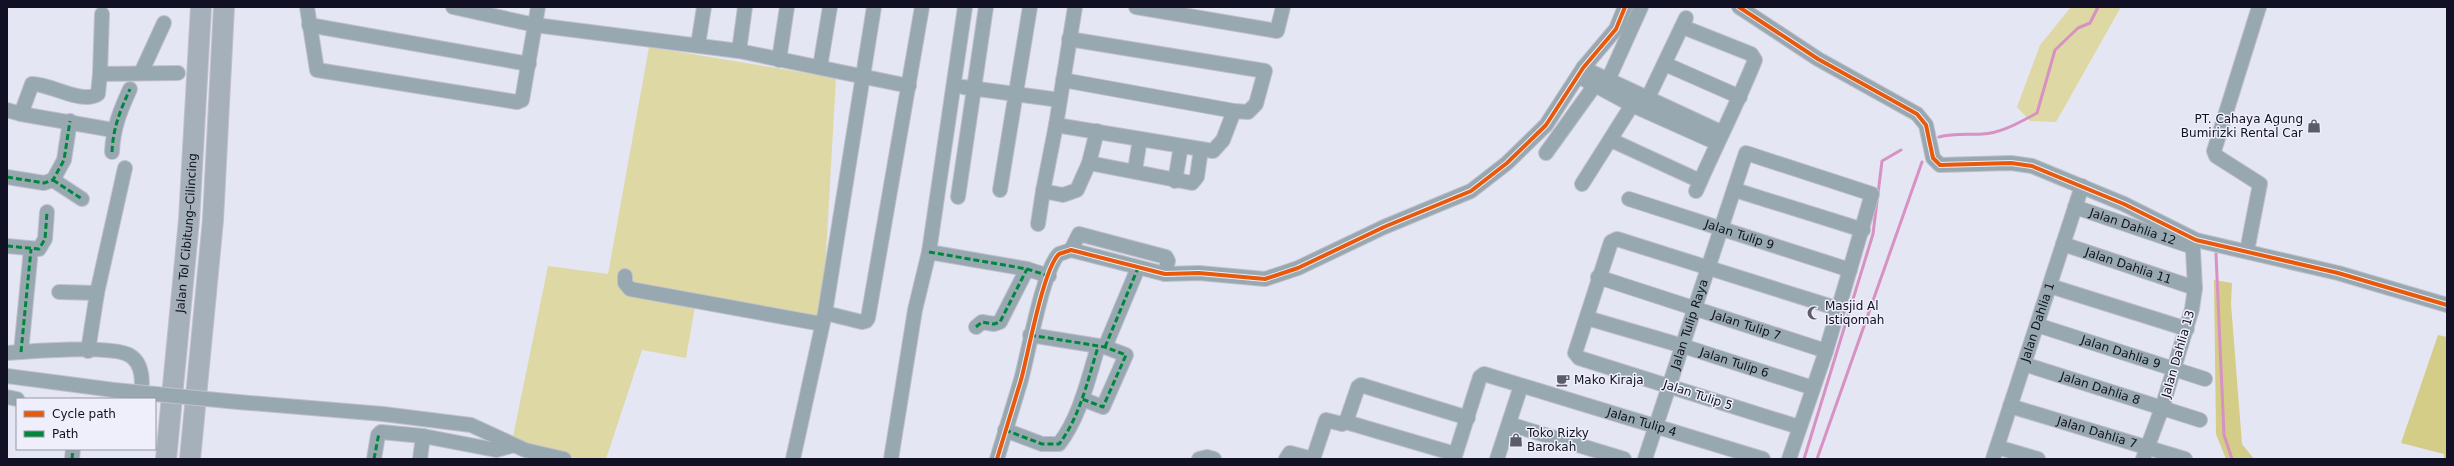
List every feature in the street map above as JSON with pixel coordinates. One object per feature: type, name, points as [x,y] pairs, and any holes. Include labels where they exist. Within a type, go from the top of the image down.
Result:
[{"type":"highway","name":"Jalan Tol Cibitung–Cilincing","points":[[166,459],[189,220],[201,7]]},
{"type":"highway","name":"Jalan Tol Cibitung–Cilincing","points":[[190,459],[213,220],[224,7]]},
{"type":"street","points":[[307,7],[317,70],[517,102],[522,100],[538,7]]},
{"type":"street","points":[[453,7],[490,10],[535,25],[738,51],[909,86]]},
{"type":"street","points":[[698,45],[704,7]]},
{"type":"street","points":[[738,51],[745,7]]},
{"type":"street","points":[[779,60],[787,7]]},
{"type":"street","points":[[820,67],[830,7]]},
{"type":"street","points":[[793,459],[823,319],[874,7]]},
{"type":"street","points":[[625,276],[625,283],[630,289],[823,319],[866,321],[868,318],[922,7]]},
{"type":"street","points":[[891,459],[915,310],[929,252],[952,85],[965,7]]},
{"type":"street","points":[[958,197],[972,88],[986,7]]},
{"type":"street","points":[[1000,190],[1030,7]]},
{"type":"street","points":[[1038,224],[1042,191],[1056,125],[1068,39],[1075,7]]},
{"type":"street","points":[[1136,7],[1278,31],[1283,7]]},
{"type":"street","points":[[1071,250],[1165,274],[1199,273],[1265,279],[1278,276],[1384,227],[1471,191],[1512,159],[1546,125],[1580,72],[1593,59],[1616,29],[1625,7]]},
{"type":"street","points":[[1546,153],[1602,81],[1641,7]]},
{"type":"street","points":[[1739,7],[1818,59],[1912,110],[1926,125],[1933,158],[1940,165],[2025,165],[2082,186],[2174,227],[2196,240],[2338,273],[2447,305]]},
{"type":"street","points":[[2247,251],[2260,184],[2216,156],[2214,151],[2260,7]]},
{"type":"street","points":[[21,114],[32,84],[68,94],[93,96],[98,94],[102,14]]},
{"type":"street","points":[[1582,184],[1611,140],[1641,105],[1665,64],[1685,22],[1754,56],[1755,60],[1740,97],[1719,137],[1698,186],[1611,140]]},
{"type":"street","points":[[141,73],[164,23]]},
{"type":"street","points":[[309,24],[528,64]]},
{"type":"street","points":[[1063,80],[1234,111],[1248,112],[1254,107],[1265,71],[1068,39]]},
{"type":"street","points":[[1665,64],[1740,97]]},
{"type":"street","points":[[1580,72],[1602,81],[1641,105],[1719,137]]},
{"type":"street","points":[[100,74],[178,73]]},
{"type":"street","points":[[952,85],[1060,100]]},
{"type":"street","points":[[112,152],[113,130],[117,115],[130,89]]},
{"type":"street","points":[[7,110],[21,114],[70,121],[113,130]]},
{"type":"street","points":[[1056,125],[1212,151],[1217,148],[1228,131],[1234,111]]},
{"type":"street","points":[[7,177],[44,183],[53,180],[64,160],[70,121]]},
{"type":"street","points":[[1042,191],[1070,194],[1080,187],[1090,163],[1097,131]]},
{"type":"street","points":[[1135,170],[1140,139]]},
{"type":"street","points":[[1175,181],[1181,146]]},
{"type":"street","points":[[1090,163],[1135,170],[1175,181],[1192,183],[1195,181],[1201,149]]},
{"type":"street","name":"Jalan Tulip Raya","points":[[1645,459],[1668,385],[1683,346],[1746,153],[1872,194],[1863,230]]},
{"type":"street","points":[[88,351],[98,293],[126,168]]},
{"type":"street","points":[[53,180],[82,199]]},
{"type":"street","name":"Jalan Dahlia 1","points":[[1995,453],[2082,186]]},
{"type":"street","points":[[1735,190],[1863,230],[1826,351],[1789,459]]},
{"type":"street","name":"Jalan Tulip 9","points":[[1630,199],[1850,270]]},
{"type":"street","name":"Jalan Dahlia 12","points":[[2076,207],[2190,246]]},
{"type":"street","points":[[7,246],[39,249],[43,243],[47,212]]},
{"type":"street","points":[[997,459],[1022,379],[1030,335],[1049,276],[1057,257],[1071,250],[1079,234],[1166,257],[1168,261],[1165,274]]},
{"type":"street","points":[[1587,318],[1598,277],[1613,240],[1708,267],[1839,309]]},
{"type":"street","points":[[1116,262],[1121,244]]},
{"type":"street","name":"Jalan Dahlia 11","points":[[2063,244],[2195,288]]},
{"type":"street","name":"Jalan Dahlia 13","points":[[2144,454],[2162,408],[2187,329],[2195,288],[2193,250],[2190,246]]},
{"type":"street","points":[[31,249],[14,353],[52,350],[110,351],[128,354],[136,361],[142,373],[140,398]]},
{"type":"street","points":[[929,252],[1027,269],[1049,276]]},
{"type":"street","points":[[1005,430],[1042,444],[1059,444],[1066,434],[1082,399],[1102,347],[1138,268]]},
{"type":"street","points":[[976,327],[982,322],[994,324],[1000,322],[1027,269]]},
{"type":"street","name":"Jalan Tulip 7","points":[[1598,277],[1826,351]]},
{"type":"street","points":[[2050,286],[2187,329]]},
{"type":"street","points":[[58,292],[98,293]]},
{"type":"street","name":"Jalan Tulip 6","points":[[1587,318],[1683,346],[1813,388]]},
{"type":"street","name":"Jalan Tulip 5","points":[[1587,318],[1575,353],[1579,358],[1799,427]]},
{"type":"street","name":"Jalan Dahlia 9","points":[[2036,325],[2205,379]]},
{"type":"street","points":[[1030,335],[1102,347],[1126,355],[1123,365],[1103,407],[1082,399]]},
{"type":"street","name":"Jalan Dahlia 8","points":[[2024,364],[2200,420]]},
{"type":"street","name":"Jalan Tulip 4","points":[[1468,418],[1481,375],[1763,459]]},
{"type":"street","points":[[7,376],[114,390],[383,414],[471,425],[499,437],[511,446],[564,459]]},
{"type":"street","points":[[1286,459],[1290,453],[1313,459],[1326,420],[1342,424],[1346,422],[1454,457],[1468,418],[1364,385],[1358,387],[1346,422]]},
{"type":"street","points":[[1497,459],[1521,386]]},
{"type":"street","name":"Jalan Dahlia 7","points":[[2010,406],[2144,454],[2185,459]]},
{"type":"street","points":[[1509,424],[1624,459]]},
{"type":"street","points":[[374,459],[379,433],[423,436],[496,450],[511,446]]},
{"type":"street","points":[[420,459],[423,436]]},
{"type":"street","points":[[1995,453],[2038,459]]},
{"type":"street","points":[[1199,459],[1207,457],[1214,459]]},
{"type":"shaded area","points":[[2071,7],[2121,7],[2056,122],[2030,121],[2017,107],[2040,45]]},
{"type":"shaded area","points":[[649,47],[836,78],[822,324],[696,301],[686,358],[642,350],[606,459],[563,459],[511,446],[548,266],[608,274]]},
{"type":"shaded area","points":[[2214,280],[2232,283],[2231,304],[2242,444],[2254,459],[2226,459],[2216,434]]},
{"type":"shaded area","points":[[2438,335],[2447,337],[2447,459],[2444,459],[2444,454],[2401,443]]},
{"type":"waterway","points":[[1939,137],[1997,132],[2037,113],[2055,50],[2078,28],[2090,23],[2098,7]]},
{"type":"waterway","points":[[1804,459],[1873,234],[1882,161],[1901,150]]},
{"type":"waterway","points":[[1817,459],[1922,162]]},
{"type":"waterway","points":[[2216,254],[2224,435],[2232,459]]},
{"type":"marked path","points":[[112,152],[118,120],[130,89]]},
{"type":"marked path","points":[[7,177],[44,183],[53,180],[64,160],[70,121]]},
{"type":"marked path","points":[[53,180],[82,199]]},
{"type":"marked path","points":[[7,246],[39,249],[45,239],[47,212]]},
{"type":"marked path","points":[[21,352],[31,249]]},
{"type":"marked path","points":[[929,252],[1027,269],[1049,276]]},
{"type":"marked path","points":[[1105,347],[1138,268]]},
{"type":"marked path","points":[[976,327],[982,322],[994,324],[1000,322],[1027,269]]},
{"type":"marked path","points":[[1030,335],[1105,347],[1126,355],[1103,407],[1082,399]]},
{"type":"marked path","points":[[1005,430],[1042,444],[1059,444],[1073,422],[1078,410],[1098,347]]},
{"type":"marked path","points":[[374,459],[379,433]]},
{"type":"marked path","points":[[72,459],[73,450]]},
{"type":"cycle path","points":[[997,459],[1021,380],[1047,276],[1059,254],[1071,250],[1165,274],[1199,273],[1265,279],[1298,268],[1384,227],[1471,191],[1507,163],[1546,125],[1583,68],[1616,29],[1625,7]]},
{"type":"cycle path","points":[[1739,7],[1818,59],[1917,114],[1926,125],[1933,158],[1940,165],[2011,163],[2032,166],[2124,204],[2196,240],[2338,273],[2447,305]]},
{"type":"place","name":"PT. Cahaya Agung Bumirizki Rental Car","points":[[2314,126]]},
{"type":"place","name":"Masjid Al Istiqomah","points":[[1814,313]]},
{"type":"place","name":"Mako Kiraja","points":[[1563,380]]},
{"type":"place","name":"Toko Rizky Barokah","points":[[1516,440]]}]
